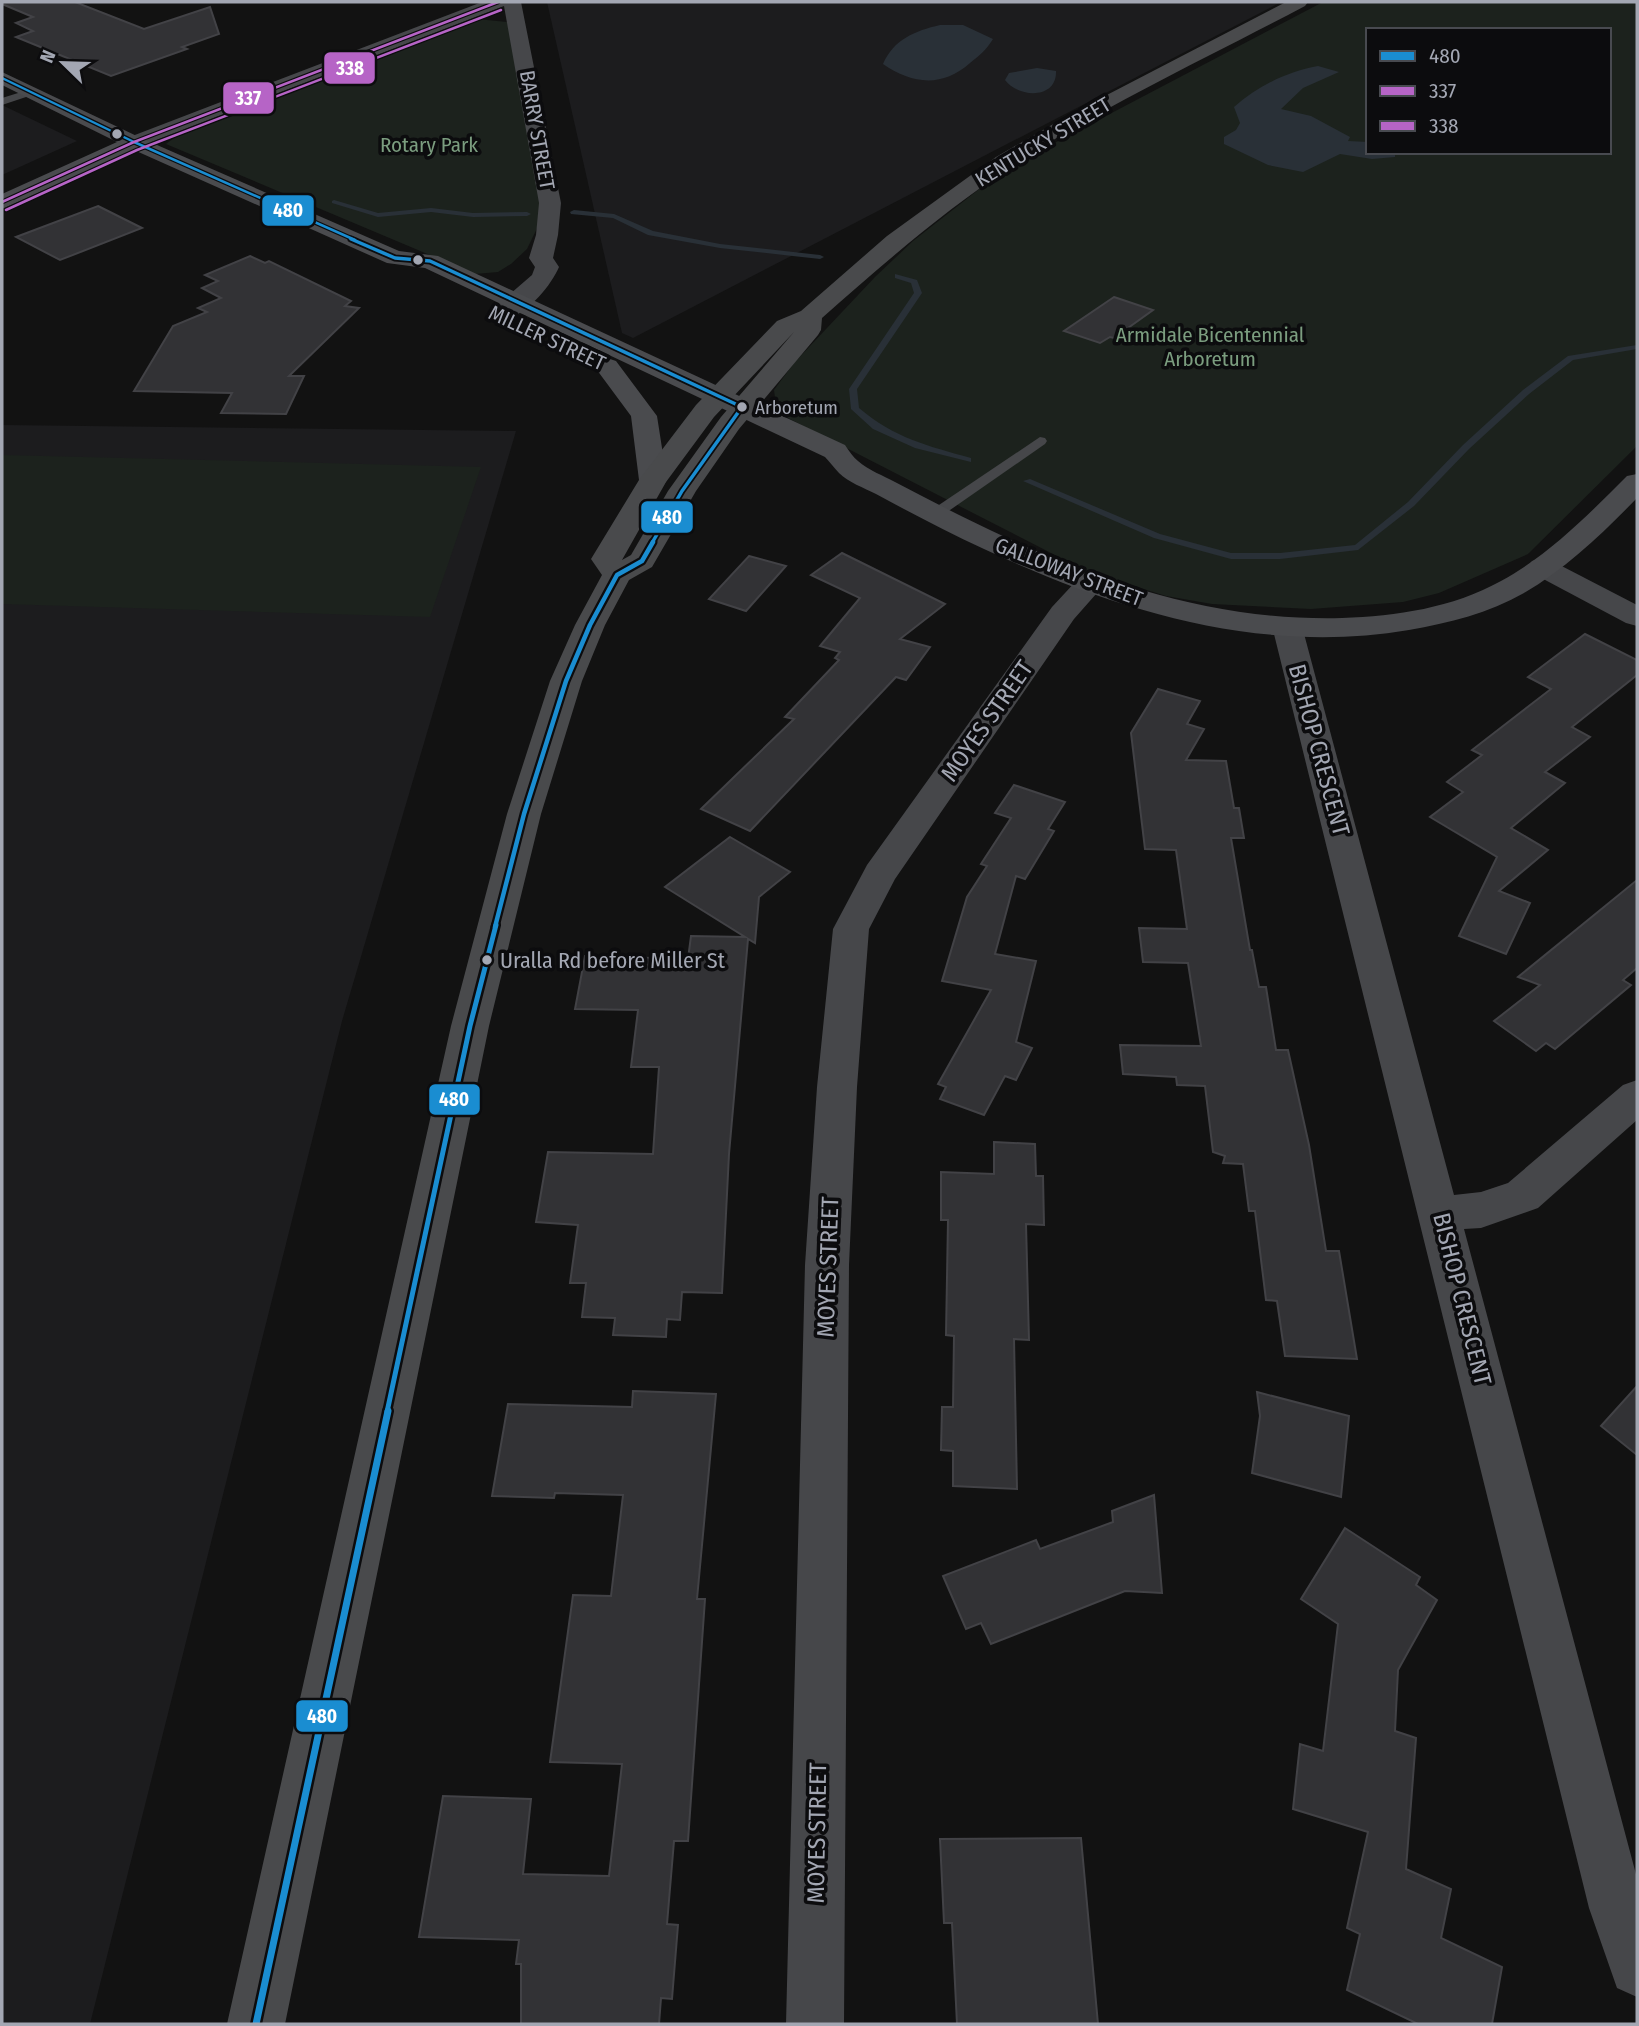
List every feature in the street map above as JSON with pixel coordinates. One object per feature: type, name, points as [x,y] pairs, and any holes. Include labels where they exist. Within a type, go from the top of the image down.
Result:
[{"type":"main road","name":"KENTUCKY STREET","points":[[810,316],[809,330],[736,415],[682,491],[642,561],[617,575],[606,559],[653,480],[711,403],[786,326],[810,316],[895,241],[1004,162],[1083,116],[1299,2]]},
{"type":"main road","name":"MILLER STREET","points":[[2,78],[134,142],[395,258],[408,274],[499,304],[711,403]]},
{"type":"main road","points":[[2,202],[134,142]]},
{"type":"main road","name":"MILLER STREET","points":[[499,304],[607,366],[711,403]]},
{"type":"main road","points":[[607,366],[644,416],[653,480]]},
{"type":"main road","name":"GALLOWAY STREET","points":[[711,403],[821,466],[850,468],[1006,549],[1089,585],[1154,605],[1206,617],[1288,629],[1394,624],[1439,614],[1493,597],[1542,567],[1637,482]]},
{"type":"main road","points":[[256,2024],[470,1026],[524,814],[566,681],[590,625],[617,575]]},
{"type":"street","points":[[134,142],[498,2]]},
{"type":"street","name":"BARRY STREET","points":[[499,304],[544,275],[547,267],[541,258],[547,235],[550,203],[512,2]]},
{"type":"street","points":[[1542,567],[1637,617]]},
{"type":"street","name":"MOYES STREET","points":[[815,2024],[827,1265],[837,1087],[851,929],[880,874],[1063,613],[1089,585]]},
{"type":"street","name":"BISHOP CRESCENT","points":[[1288,629],[1617,1908],[1637,1968]]},
{"type":"street","points":[[1440,1214],[1481,1210],[1523,1196],[1637,1096]]},
{"type":"lane","points":[[2,102],[31,92]]},
{"type":"lane","points":[[935,514],[1041,441]]},
{"type":"shaded area","points":[[547,2],[1281,2],[633,338],[622,333]]},
{"type":"shaded area","points":[[940,25],[963,25],[993,39],[980,55],[959,71],[938,80],[905,76],[883,64],[893,48],[906,37]]},
{"type":"shaded area","points":[[1318,66],[1339,72],[1303,88],[1281,109],[1311,116],[1350,137],[1348,141],[1366,142],[1366,154],[1395,154],[1395,157],[1372,159],[1340,154],[1303,172],[1268,165],[1224,144],[1224,137],[1236,130],[1240,123],[1234,107],[1273,81]]},
{"type":"shaded area","points":[[1037,68],[1056,71],[1055,80],[1044,91],[1027,93],[1011,86],[1005,80],[1009,73]]},
{"type":"shaded area","points":[[2,105],[77,141],[2,175]]},
{"type":"shaded area","points":[[2,425],[516,431],[342,1021],[90,2024],[2,2024]]},
{"type":"green space","name":"Armidale Bicentennial Arboretum","points":[[1323,2],[1637,2],[1637,446],[1528,554],[1439,593],[1403,602],[1311,609],[1212,604],[1166,596],[1086,571],[788,418],[776,405],[774,390],[794,363],[875,277],[913,241],[987,183],[1024,159]]},
{"type":"green space","name":"Rotary Park","points":[[477,19],[507,22],[516,56],[542,218],[527,249],[498,272],[475,274],[166,144],[182,132]]},
{"type":"green space","points":[[2,455],[481,467],[430,617],[2,604]]},
{"type":"building","points":[[2,2],[75,2],[144,29],[210,7],[219,34],[182,47],[187,49],[111,76],[16,37],[33,31],[16,23],[33,17]]},
{"type":"building","points":[[98,206],[142,228],[60,260],[16,237]]},
{"type":"building","points":[[250,256],[265,263],[269,261],[351,301],[345,306],[359,308],[289,376],[304,376],[286,414],[221,413],[232,393],[134,391],[173,326],[207,312],[198,308],[221,298],[202,288],[218,281],[205,275]]},
{"type":"building","points":[[1114,297],[1153,310],[1114,338],[1110,337],[1100,343],[1064,331]]},
{"type":"building","points":[[842,553],[945,604],[900,639],[930,647],[906,680],[896,677],[750,831],[701,809],[794,719],[785,717],[839,660],[835,658],[840,652],[820,646],[860,598],[811,575]]},
{"type":"building","points":[[749,556],[786,566],[746,611],[709,599]]},
{"type":"building","points":[[1585,634],[1637,660],[1637,675],[1572,727],[1590,737],[1545,772],[1565,783],[1511,828],[1548,850],[1499,891],[1530,903],[1506,954],[1459,936],[1497,857],[1430,817],[1463,792],[1447,782],[1482,755],[1472,750],[1551,689],[1528,677]]},
{"type":"building","points":[[1158,689],[1200,701],[1187,724],[1204,729],[1186,760],[1226,761],[1234,808],[1239,808],[1244,838],[1231,838],[1250,950],[1259,987],[1266,987],[1276,1050],[1288,1050],[1309,1145],[1326,1251],[1339,1251],[1357,1359],[1285,1356],[1277,1301],[1266,1300],[1255,1211],[1249,1211],[1243,1164],[1223,1163],[1225,1156],[1213,1152],[1205,1086],[1177,1085],[1176,1077],[1123,1074],[1120,1045],[1201,1046],[1188,963],[1143,962],[1139,928],[1187,929],[1176,850],[1145,849],[1131,733]]},
{"type":"building","points":[[1014,785],[1065,802],[1048,829],[1054,831],[1025,879],[1016,876],[995,954],[1036,961],[1016,1042],[1032,1048],[1016,1080],[1005,1076],[984,1115],[940,1099],[946,1087],[938,1084],[991,990],[942,981],[967,897],[987,866],[981,864],[1011,818],[995,813]]},
{"type":"building","points":[[730,837],[790,872],[759,897],[755,943],[748,939],[729,1154],[722,1293],[682,1292],[680,1320],[667,1319],[666,1337],[613,1335],[615,1318],[582,1317],[586,1283],[570,1283],[578,1225],[536,1222],[548,1152],[653,1154],[659,1067],[631,1067],[638,1010],[575,1009],[585,956],[688,959],[691,936],[745,937],[665,887]]},
{"type":"building","points":[[1637,880],[1637,968],[1623,980],[1631,985],[1555,1049],[1546,1043],[1536,1051],[1494,1021],[1540,985],[1518,977]]},
{"type":"building","points":[[994,1142],[1035,1144],[1036,1176],[1043,1176],[1044,1225],[1026,1224],[1029,1340],[1014,1339],[1017,1489],[953,1486],[953,1451],[941,1450],[942,1407],[953,1407],[954,1336],[946,1335],[948,1220],[941,1220],[941,1172],[994,1174]]},
{"type":"building","points":[[1637,1386],[1637,1455],[1601,1426]]},
{"type":"building","points":[[633,1391],[716,1394],[697,1599],[705,1599],[688,1841],[674,1841],[667,1924],[678,1925],[672,1999],[661,1998],[659,2024],[521,2024],[521,1964],[516,1964],[519,1940],[419,1937],[443,1796],[531,1799],[523,1874],[609,1876],[622,1764],[550,1762],[573,1595],[611,1596],[623,1495],[555,1493],[554,1498],[492,1496],[508,1404],[632,1407]]},
{"type":"building","points":[[1257,1392],[1349,1416],[1341,1497],[1252,1473],[1260,1416]]},
{"type":"building","points":[[1154,1495],[1162,1593],[1125,1591],[991,1644],[981,1623],[966,1629],[943,1576],[1036,1540],[1040,1549],[1113,1522],[1112,1511]]},
{"type":"building","points":[[1345,1528],[1420,1577],[1416,1585],[1437,1600],[1398,1670],[1395,1731],[1416,1738],[1406,1869],[1451,1889],[1441,1938],[1502,1967],[1492,2024],[1418,2024],[1347,1990],[1360,1934],[1347,1928],[1368,1832],[1293,1809],[1300,1744],[1323,1751],[1338,1624],[1301,1599]]},
{"type":"building","points":[[1081,1838],[1098,2024],[957,2024],[952,1923],[944,1923],[940,1839]]},
{"type":"waterway","points":[[334,202],[378,215],[431,210],[473,215],[527,214]]},
{"type":"waterway","points":[[574,212],[614,216],[651,233],[720,246],[820,257]]},
{"type":"waterway","points":[[898,276],[914,282],[918,293],[853,389],[855,409],[876,427],[918,446],[968,460]]},
{"type":"waterway","points":[[1027,481],[1157,536],[1231,556],[1280,556],[1358,547],[1411,504],[1466,447],[1526,392],[1571,358],[1637,347]]},
{"type":"transit line","name":"337","points":[[2,202],[134,142],[498,2]]},
{"type":"transit line","name":"338","points":[[6,210],[137,150],[501,10]]},
{"type":"transit line","name":"480","points":[[2,78],[134,142],[395,258],[430,261],[742,407],[682,491],[642,561],[617,575],[590,625],[566,681],[524,814],[470,1026],[256,2024]]},
{"type":"place","name":"Arboretum","points":[[742,407]]},
{"type":"place","name":"Uralla Rd before Miller St","points":[[487,960]]}]
